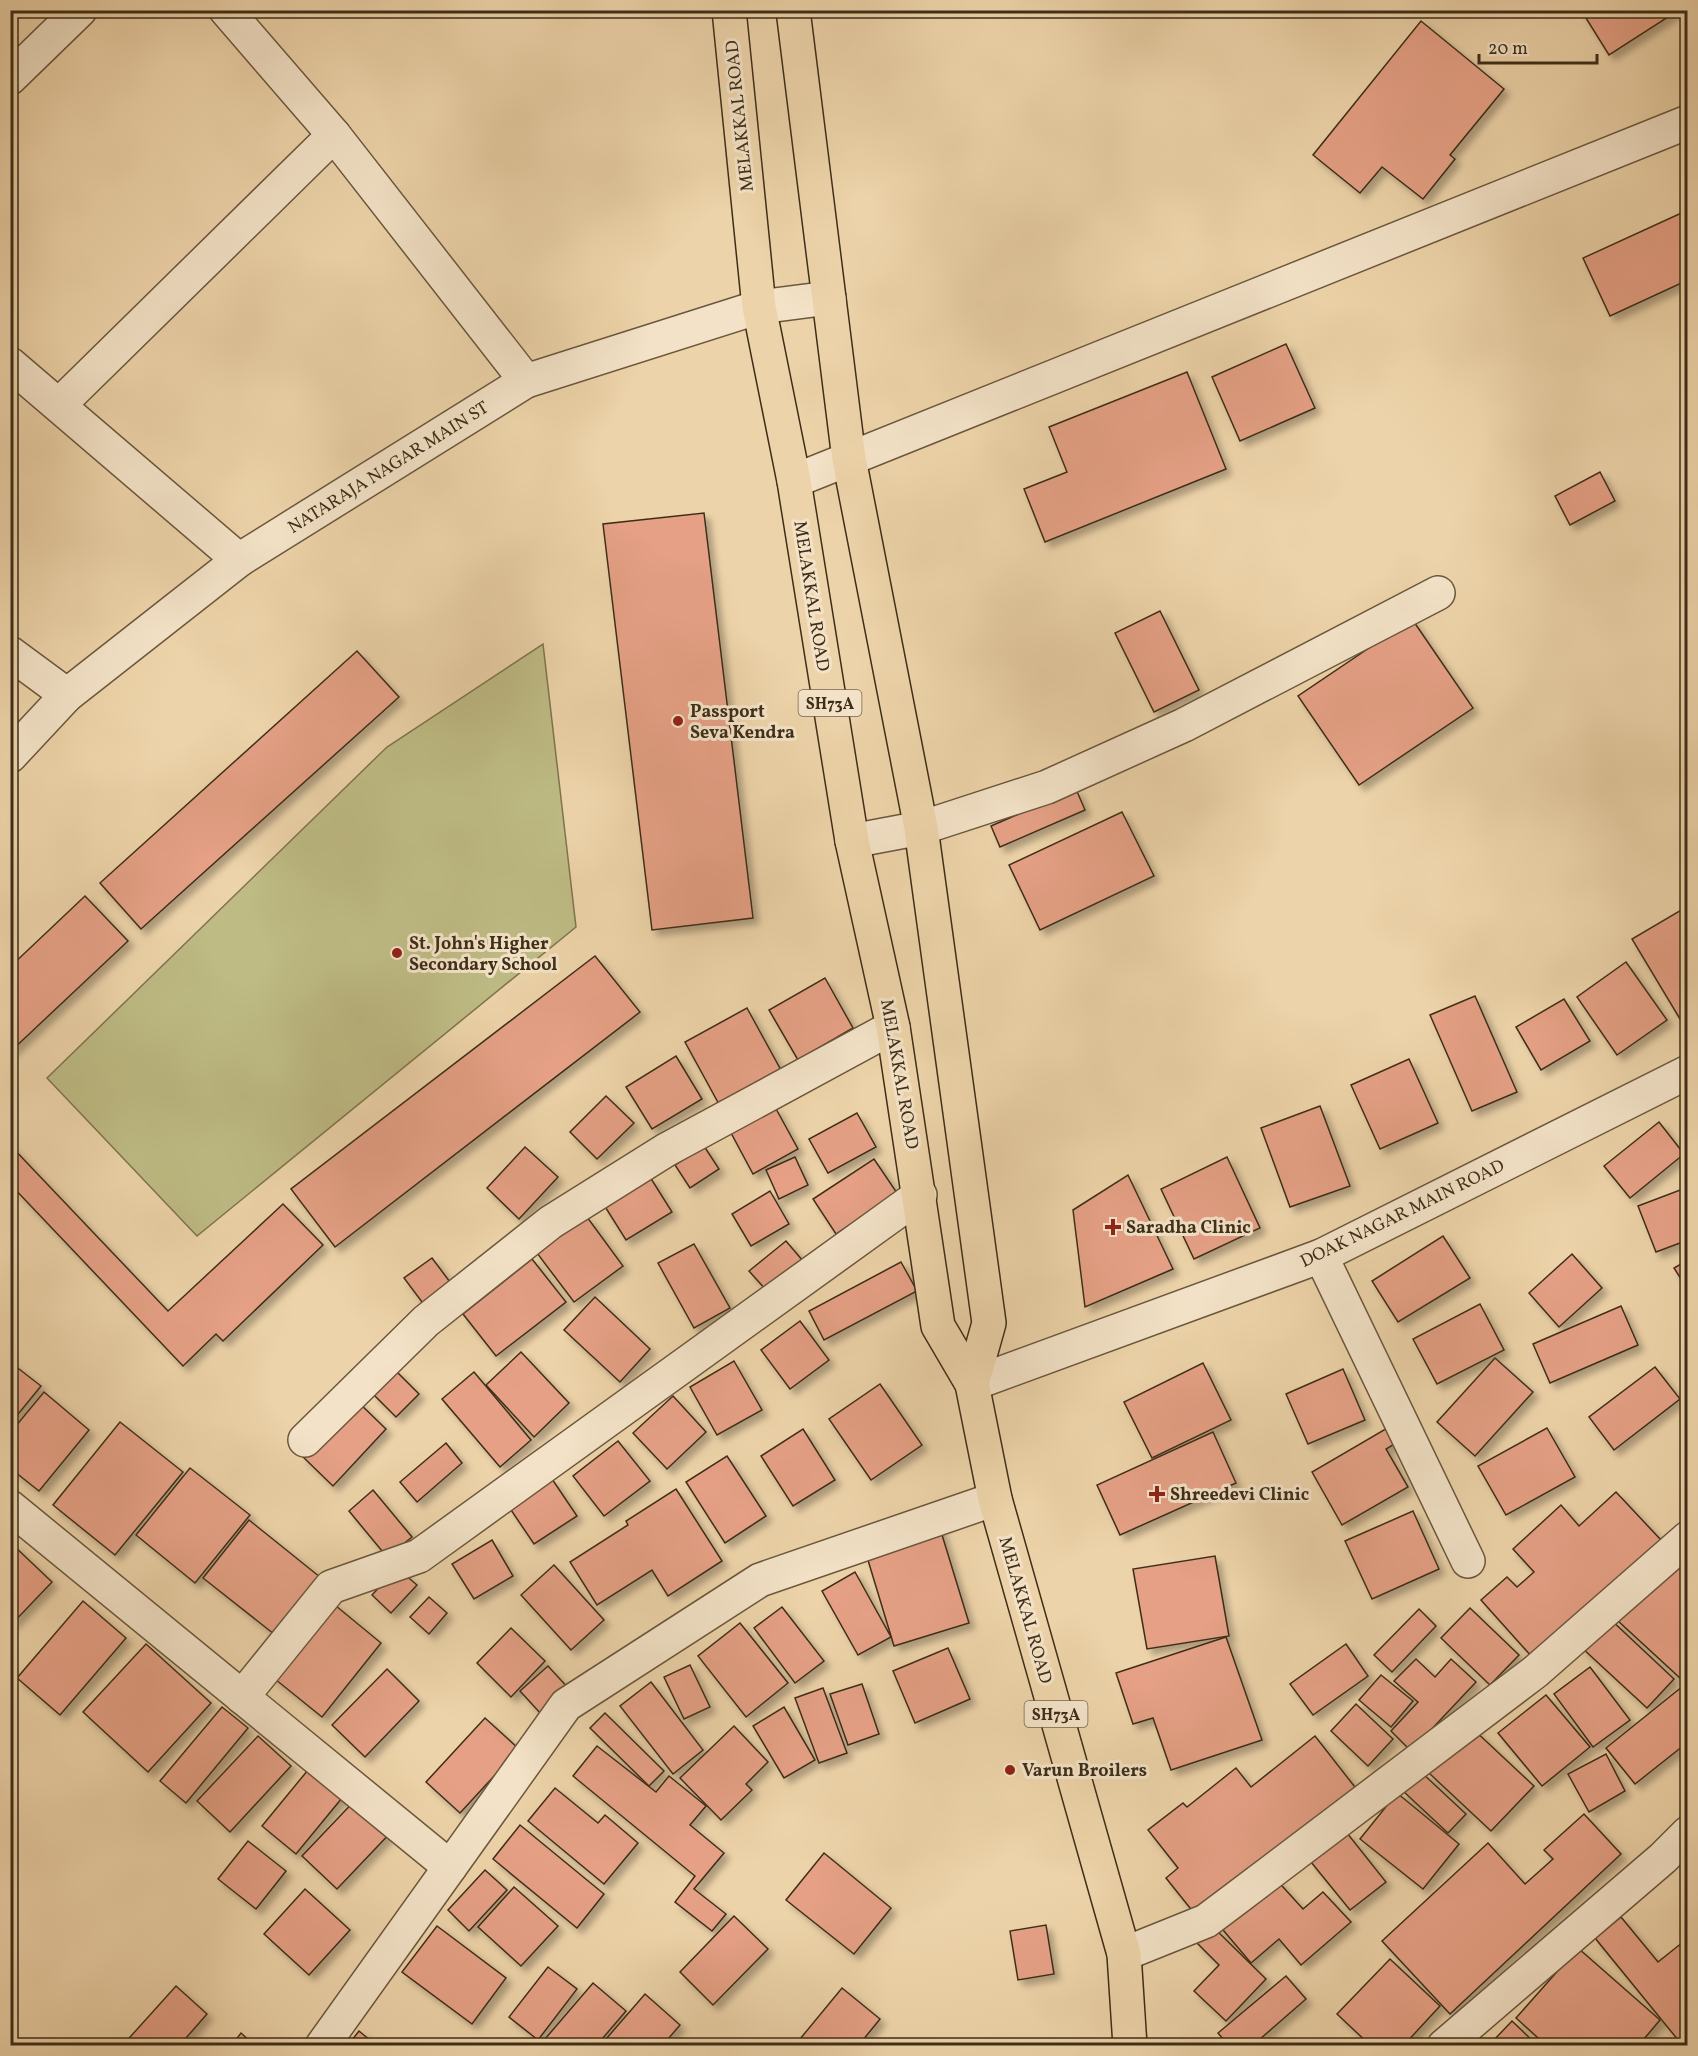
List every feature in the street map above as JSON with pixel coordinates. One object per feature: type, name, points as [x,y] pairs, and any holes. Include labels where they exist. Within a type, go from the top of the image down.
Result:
[{"type":"main road","name":"MELAKKAL ROAD","points":[[729,10],[759,307],[794,481],[852,840],[893,1027],[938,1326],[972,1384],[994,1499],[1124,1954],[1130,2046]]},
{"type":"main road","name":"MELAKKAL ROAD","points":[[793,10],[849,459],[921,828],[988,1323],[972,1384]]},
{"type":"street","points":[[10,78],[80,10]]},
{"type":"street","points":[[226,10],[334,135],[526,381]]},
{"type":"street","points":[[794,481],[1688,122]]},
{"type":"street","points":[[59,405],[334,135]]},
{"type":"street","name":"NATARAJA NAGAR MAIN ST","points":[[10,756],[67,695],[240,560],[526,381],[759,307],[829,298]]},
{"type":"street","points":[[10,364],[240,560]]},
{"type":"street","points":[[852,840],[921,828],[1047,787],[1184,725],[1438,593]]},
{"type":"street","points":[[10,653],[67,695]]},
{"type":"street","points":[[305,1440],[426,1321],[550,1222],[666,1150],[893,1027]]},
{"type":"street","name":"DOAK NAGAR MAIN ROAD","points":[[972,1384],[1321,1256],[1688,1072]]},
{"type":"street","points":[[242,1697],[331,1587],[419,1556],[920,1195]]},
{"type":"street","points":[[1321,1256],[1468,1561]]},
{"type":"street","points":[[322,2046],[566,1705],[760,1580],[994,1499]]},
{"type":"street","points":[[10,1507],[450,1866]]},
{"type":"street","points":[[1124,1954],[1206,1921],[1535,1672],[1688,1538]]},
{"type":"street","points":[[1444,2046],[1663,1858],[1688,1833]]},
{"type":"shaded area","points":[[543,644],[576,927],[197,1236],[47,1078],[387,747]]},
{"type":"building","points":[[1581,10],[1679,10],[1609,55]]},
{"type":"building","points":[[1421,21],[1504,89],[1450,155],[1455,159],[1423,199],[1382,167],[1360,193],[1313,155]]},
{"type":"building","points":[[1688,210],[1688,280],[1610,316],[1583,258]]},
{"type":"building","points":[[1286,344],[1315,408],[1240,441],[1212,377]]},
{"type":"building","points":[[1187,372],[1226,469],[1045,542],[1024,489],[1067,472],[1049,427]]},
{"type":"building","points":[[1600,472],[1615,501],[1570,525],[1555,496]]},
{"type":"building","name":"Passport Seva Kendra","points":[[704,513],[753,918],[652,930],[603,524]]},
{"type":"building","points":[[1160,611],[1199,690],[1154,712],[1115,633]]},
{"type":"building","points":[[1412,619],[1473,708],[1359,785],[1298,696]]},
{"type":"building","points":[[357,651],[399,697],[141,929],[100,883]]},
{"type":"building","points":[[1076,789],[1085,810],[1000,847],[991,826]]},
{"type":"building","points":[[1122,812],[1154,876],[1040,930],[1009,865]]},
{"type":"building","points":[[85,896],[128,941],[10,1052],[10,967]]},
{"type":"building","points":[[1688,906],[1688,1015],[1680,1019],[1632,939]]},
{"type":"building","points":[[595,956],[640,1012],[335,1247],[291,1189]]},
{"type":"building","points":[[1626,962],[1667,1020],[1617,1055],[1577,997]]},
{"type":"building","points":[[825,978],[853,1028],[798,1060],[769,1010]]},
{"type":"building","points":[[1475,996],[1517,1092],[1472,1111],[1430,1015]]},
{"type":"building","points":[[1564,999],[1590,1041],[1541,1070],[1516,1027]]},
{"type":"building","points":[[747,1008],[782,1072],[720,1106],[685,1042]]},
{"type":"building","points":[[676,1056],[702,1099],[652,1129],[626,1087]]},
{"type":"building","points":[[1409,1059],[1438,1123],[1380,1149],[1351,1085]]},
{"type":"building","points":[[606,1096],[634,1123],[597,1159],[570,1132]]},
{"type":"building","points":[[1320,1106],[1350,1186],[1290,1207],[1261,1128]]},
{"type":"building","points":[[775,1107],[798,1149],[753,1174],[730,1131]]},
{"type":"building","points":[[857,1113],[876,1147],[828,1173],[809,1139]]},
{"type":"building","points":[[1659,1122],[1684,1154],[1630,1198],[1604,1166]]},
{"type":"building","points":[[10,1145],[168,1311],[283,1204],[323,1245],[223,1341],[216,1334],[183,1366],[10,1184]]},
{"type":"building","points":[[704,1146],[719,1169],[690,1188],[675,1165]]},
{"type":"building","points":[[525,1147],[558,1177],[519,1219],[487,1188]]},
{"type":"building","points":[[795,1157],[808,1185],[779,1199],[766,1170]]},
{"type":"building","points":[[1227,1157],[1260,1228],[1194,1259],[1161,1189]]},
{"type":"building","points":[[874,1159],[897,1193],[836,1234],[813,1199]]},
{"type":"building","points":[[1128,1175],[1173,1269],[1085,1307],[1073,1210]]},
{"type":"building","points":[[650,1177],[672,1212],[626,1240],[604,1205]]},
{"type":"building","points":[[1688,1187],[1688,1240],[1656,1252],[1638,1206]]},
{"type":"building","points":[[770,1191],[789,1224],[751,1246],[732,1214]]},
{"type":"building","points":[[587,1217],[623,1266],[574,1302],[537,1253]]},
{"type":"building","points":[[1443,1236],[1470,1278],[1398,1322],[1372,1281]]},
{"type":"building","points":[[786,1241],[803,1261],[767,1291],[749,1271]]},
{"type":"building","points":[[694,1244],[730,1308],[694,1328],[658,1263]]},
{"type":"building","points":[[1572,1254],[1602,1288],[1559,1327],[1529,1293]]},
{"type":"building","points":[[432,1258],[453,1286],[425,1306],[404,1278]]},
{"type":"building","points":[[532,1259],[566,1302],[496,1356],[463,1314]]},
{"type":"building","points":[[1688,1260],[1688,1290],[1674,1268]]},
{"type":"building","points":[[901,1262],[917,1291],[824,1340],[809,1311]]},
{"type":"building","points":[[595,1297],[650,1349],[620,1382],[564,1330]]},
{"type":"building","points":[[1480,1304],[1504,1350],[1437,1384],[1413,1339]]},
{"type":"building","points":[[1621,1306],[1638,1345],[1550,1383],[1533,1344]]},
{"type":"building","points":[[800,1321],[829,1360],[790,1389],[761,1350]]},
{"type":"building","points":[[521,1352],[569,1403],[534,1437],[486,1385]]},
{"type":"building","points":[[1495,1358],[1533,1392],[1475,1456],[1437,1422]]},
{"type":"building","points":[[734,1361],[762,1410],[717,1435],[690,1387]]},
{"type":"building","points":[[10,1362],[41,1386],[10,1424]]},
{"type":"building","points":[[1203,1363],[1231,1420],[1152,1458],[1124,1402]]},
{"type":"building","points":[[1655,1367],[1680,1399],[1614,1450],[1589,1417]]},
{"type":"building","points":[[1343,1369],[1365,1420],[1308,1444],[1286,1394]]},
{"type":"building","points":[[395,1370],[419,1394],[396,1417],[372,1393]]},
{"type":"building","points":[[474,1372],[531,1440],[500,1467],[442,1399]]},
{"type":"building","points":[[880,1384],[922,1445],[871,1480],[829,1419]]},
{"type":"building","points":[[44,1392],[89,1430],[39,1491],[10,1468],[10,1433]]},
{"type":"building","points":[[673,1396],[706,1432],[667,1469],[633,1433]]},
{"type":"building","points":[[356,1400],[386,1429],[333,1486],[302,1456]]},
{"type":"building","points":[[120,1422],[183,1472],[115,1555],[53,1505]]},
{"type":"building","points":[[1389,1427],[1398,1442],[1386,1449],[1408,1487],[1342,1525],[1312,1472]]},
{"type":"building","points":[[1547,1428],[1575,1477],[1506,1515],[1478,1466]]},
{"type":"building","points":[[803,1429],[835,1480],[793,1506],[761,1456]]},
{"type":"building","points":[[1213,1432],[1236,1483],[1120,1535],[1097,1485]]},
{"type":"building","points":[[618,1441],[650,1481],[604,1516],[573,1476]]},
{"type":"building","points":[[446,1443],[462,1463],[417,1502],[400,1482]]},
{"type":"building","points":[[727,1456],[766,1516],[725,1543],[686,1482]]},
{"type":"building","points":[[190,1468],[250,1515],[195,1583],[136,1535]]},
{"type":"building","points":[[552,1479],[577,1516],[534,1544],[509,1507]]},
{"type":"building","points":[[676,1489],[722,1561],[668,1596],[652,1570],[597,1605],[570,1562],[628,1525],[626,1521]]},
{"type":"building","points":[[373,1490],[412,1537],[387,1557],[349,1511]]},
{"type":"building","points":[[1616,1492],[1661,1540],[1533,1658],[1481,1600],[1507,1577],[1517,1587],[1534,1572],[1513,1549],[1561,1505],[1579,1526]]},
{"type":"building","points":[[1413,1511],[1439,1569],[1372,1599],[1345,1541]]},
{"type":"building","points":[[249,1520],[320,1577],[274,1634],[203,1578]]},
{"type":"building","points":[[939,1525],[969,1623],[894,1646],[864,1547]]},
{"type":"building","points":[[492,1540],[513,1576],[474,1599],[452,1564]]},
{"type":"building","points":[[13,1545],[52,1582],[10,1626],[10,1547]]},
{"type":"building","points":[[1215,1556],[1229,1636],[1147,1649],[1133,1569]]},
{"type":"building","points":[[1688,1556],[1688,1670],[1680,1678],[1617,1620]]},
{"type":"building","points":[[554,1565],[604,1620],[571,1650],[521,1595]]},
{"type":"building","points":[[397,1568],[417,1585],[391,1613],[372,1595]]},
{"type":"building","points":[[855,1572],[891,1637],[858,1655],[822,1591]]},
{"type":"building","points":[[429,1597],[447,1613],[429,1634],[410,1617]]},
{"type":"building","points":[[83,1601],[126,1638],[60,1715],[17,1678]]},
{"type":"building","points":[[330,1601],[381,1643],[322,1717],[270,1675]]},
{"type":"building","points":[[782,1607],[824,1661],[795,1683],[754,1628]]},
{"type":"building","points":[[1470,1608],[1519,1655],[1490,1685],[1441,1638]]},
{"type":"building","points":[[1419,1609],[1436,1626],[1392,1672],[1374,1655]]},
{"type":"building","points":[[1609,1618],[1674,1679],[1647,1708],[1581,1647]]},
{"type":"building","points":[[740,1623],[788,1683],[746,1717],[698,1656]]},
{"type":"building","points":[[511,1628],[545,1661],[511,1697],[477,1663]]},
{"type":"building","points":[[1226,1637],[1262,1740],[1171,1770],[1153,1718],[1133,1724],[1116,1673]]},
{"type":"building","points":[[146,1644],[211,1703],[148,1772],[83,1712]]},
{"type":"building","points":[[1346,1644],[1368,1676],[1313,1715],[1290,1684]]},
{"type":"building","points":[[948,1648],[970,1699],[915,1723],[893,1671]]},
{"type":"building","points":[[1416,1659],[1435,1677],[1451,1659],[1476,1682],[1411,1751],[1391,1731],[1418,1702],[1394,1681]]},
{"type":"building","points":[[690,1665],[710,1707],[684,1719],[664,1677]]},
{"type":"building","points":[[548,1666],[570,1690],[542,1715],[520,1691]]},
{"type":"building","points":[[1590,1667],[1630,1720],[1593,1747],[1554,1694]]},
{"type":"building","points":[[387,1669],[419,1701],[365,1757],[332,1725]]},
{"type":"building","points":[[1381,1675],[1413,1701],[1391,1727],[1359,1700]]},
{"type":"building","points":[[651,1682],[703,1750],[673,1774],[620,1706]]},
{"type":"building","points":[[1688,1682],[1688,1742],[1635,1784],[1606,1748]]},
{"type":"building","points":[[862,1684],[879,1734],[848,1745],[830,1694]]},
{"type":"building","points":[[823,1688],[847,1753],[819,1763],[795,1698]]},
{"type":"building","points":[[1546,1695],[1590,1747],[1542,1786],[1498,1733]]},
{"type":"building","points":[[1356,1704],[1393,1739],[1368,1766],[1331,1731]]},
{"type":"building","points":[[222,1707],[248,1728],[186,1803],[160,1781]]},
{"type":"building","points":[[784,1707],[815,1760],[784,1778],[753,1726]]},
{"type":"building","points":[[605,1713],[664,1771],[649,1786],[590,1728]]},
{"type":"building","points":[[485,1718],[519,1749],[460,1813],[426,1782]]},
{"type":"building","points":[[734,1726],[768,1762],[746,1784],[752,1790],[721,1820],[680,1778]]},
{"type":"building","points":[[1472,1728],[1534,1786],[1491,1831],[1429,1773]]},
{"type":"building","points":[[258,1736],[291,1766],[230,1832],[197,1801]]},
{"type":"building","points":[[1315,1736],[1358,1791],[1198,1918],[1166,1878],[1178,1868],[1148,1830],[1183,1803],[1187,1807],[1236,1768],[1251,1787]]},
{"type":"building","points":[[597,1746],[656,1792],[669,1776],[706,1806],[690,1825],[724,1853],[694,1889],[726,1914],[712,1931],[675,1902],[695,1876],[573,1776]]},
{"type":"building","points":[[1606,1754],[1625,1791],[1589,1812],[1568,1774]]},
{"type":"building","points":[[317,1759],[351,1787],[296,1854],[262,1826]]},
{"type":"building","points":[[1421,1772],[1466,1814],[1448,1833],[1403,1791]]},
{"type":"building","points":[[555,1788],[598,1823],[605,1815],[638,1843],[604,1884],[528,1821]]},
{"type":"building","points":[[1397,1793],[1459,1844],[1423,1889],[1360,1839]]},
{"type":"building","points":[[360,1795],[395,1828],[337,1889],[302,1856]]},
{"type":"building","points":[[1584,1814],[1621,1854],[1450,2014],[1382,1941],[1488,1843],[1525,1884],[1553,1859],[1544,1850]]},
{"type":"building","points":[[520,1825],[604,1894],[577,1928],[493,1859]]},
{"type":"building","points":[[1347,1833],[1386,1882],[1350,1910],[1311,1862]]},
{"type":"building","points":[[248,1841],[286,1871],[256,1909],[218,1879]]},
{"type":"building","points":[[824,1853],[891,1908],[854,1954],[786,1900]]},
{"type":"building","points":[[485,1870],[507,1890],[469,1931],[448,1910]]},
{"type":"building","points":[[1273,1876],[1303,1909],[1323,1892],[1351,1922],[1301,1965],[1279,1939],[1251,1963],[1218,1924]]},
{"type":"building","points":[[514,1887],[558,1926],[521,1966],[478,1927]]},
{"type":"building","points":[[305,1889],[350,1930],[309,1975],[264,1934]]},
{"type":"building","points":[[734,1916],[768,1949],[713,2005],[680,1972]]},
{"type":"building","points":[[1621,1917],[1658,1962],[1688,1938],[1688,2042],[1683,2046],[1595,1938]]},
{"type":"building","points":[[1046,1925],[1054,1974],[1018,1980],[1010,1931]]},
{"type":"building","points":[[437,1926],[506,1978],[472,2024],[402,1972]]},
{"type":"building","points":[[1212,1926],[1266,1979],[1226,2021],[1194,1991],[1219,1965],[1196,1942]]},
{"type":"building","points":[[1578,1948],[1660,2020],[1638,2046],[1547,2046],[1516,2018]]},
{"type":"building","points":[[1390,1959],[1440,2006],[1403,2046],[1371,2046],[1337,2014]]},
{"type":"building","points":[[548,1967],[577,1989],[538,2040],[509,2017]]},
{"type":"building","points":[[1286,1976],[1306,1999],[1252,2046],[1229,2046],[1218,2033]]},
{"type":"building","points":[[593,1983],[626,2011],[596,2046],[539,2046]]},
{"type":"building","points":[[176,1986],[207,2014],[179,2046],[122,2046]]},
{"type":"building","points":[[842,1988],[880,2019],[858,2046],[808,2046],[800,2039]]},
{"type":"building","points":[[645,1994],[680,2025],[662,2046],[600,2046]]},
{"type":"building","points":[[1512,2021],[1538,2046],[1498,2046],[1493,2041]]},
{"type":"building","points":[[359,2031],[377,2046],[347,2046]]},
{"type":"building","points":[[241,2033],[255,2046],[231,2046]]},
{"type":"place","name":"Passport Seva Kendra","points":[[678,721]]},
{"type":"place","name":"St. John's Higher Secondary School","points":[[397,953]]},
{"type":"place","name":"Saradha Clinic","points":[[1113,1227]]},
{"type":"place","name":"Shreedevi Clinic","points":[[1157,1494]]},
{"type":"place","name":"Varun Broilers","points":[[1010,1770]]}]
